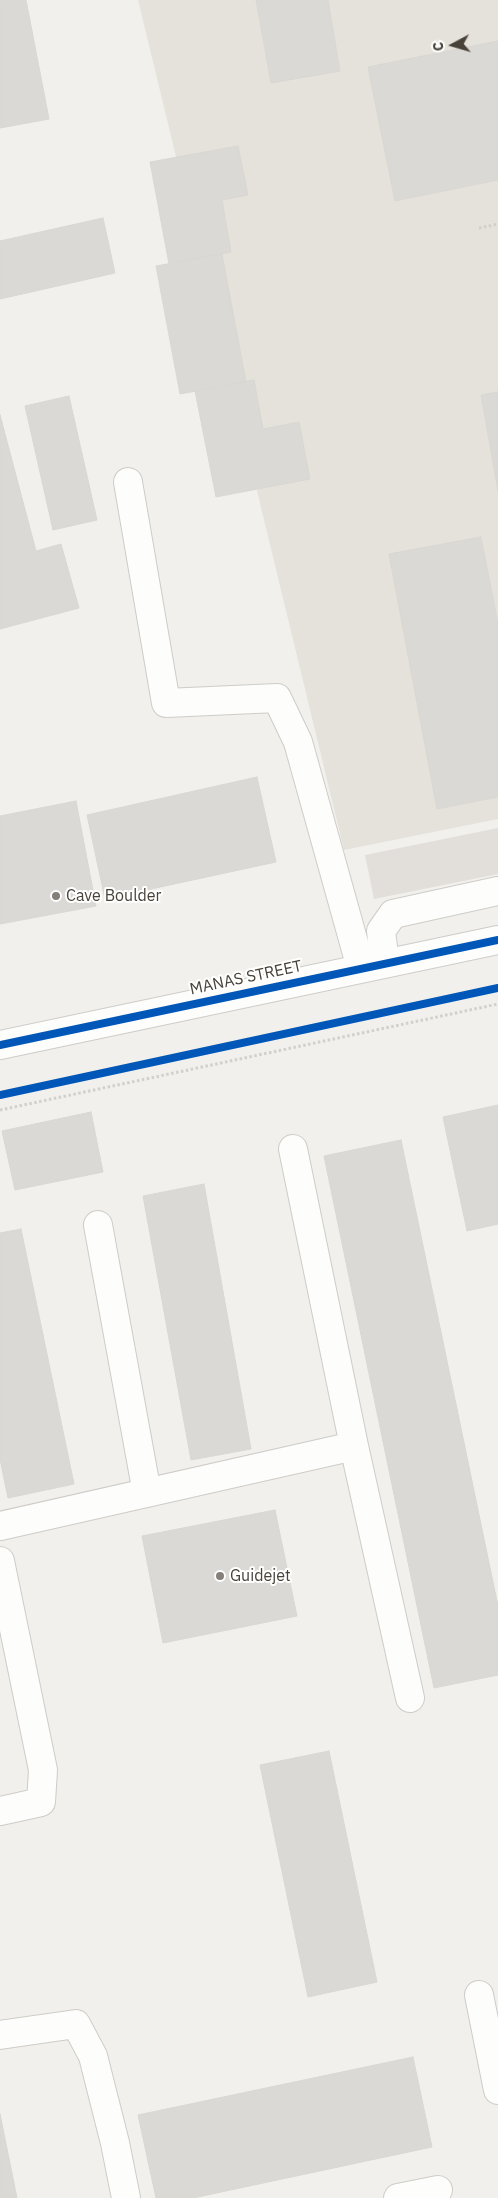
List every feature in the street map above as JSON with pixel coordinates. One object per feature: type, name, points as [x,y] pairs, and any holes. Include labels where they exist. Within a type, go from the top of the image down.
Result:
[{"type":"street","points":[[128,482],[166,702],[277,698],[298,742],[373,966]]},
{"type":"street","points":[[373,966],[382,931],[392,914],[498,891]]},
{"type":"street","name":"MANAS STREET","points":[[0,1045],[498,940]]},
{"type":"street","points":[[293,1149],[354,1446],[410,1698]]},
{"type":"street","points":[[98,1225],[147,1493]]},
{"type":"street","points":[[0,1526],[354,1446]]},
{"type":"street","points":[[0,1561],[43,1770],[41,1802],[0,1811]]},
{"type":"street","points":[[480,1995],[498,2090]]},
{"type":"street","points":[[0,2035],[76,2024],[93,2056],[115,2143],[126,2198]]},
{"type":"street","points":[[398,2198],[438,2190]]},
{"type":"path","points":[[479,228],[498,224]]},
{"type":"path","points":[[0,1110],[498,1004]]},
{"type":"shaded area","points":[[138,0],[498,0],[498,819],[344,850]]},
{"type":"shaded area","points":[[498,828],[498,874],[374,899],[365,855]]},
{"type":"building","points":[[0,0],[26,0],[49,119],[0,128]]},
{"type":"building","points":[[256,0],[328,0],[340,71],[271,83]]},
{"type":"building","points":[[498,41],[498,180],[395,201],[368,67]]},
{"type":"building","points":[[238,146],[248,195],[222,200],[231,252],[169,264],[150,162]]},
{"type":"building","points":[[103,218],[115,273],[0,299],[0,241]]},
{"type":"building","points":[[222,254],[246,382],[180,394],[156,266]]},
{"type":"building","points":[[254,380],[263,429],[299,422],[310,479],[216,497],[195,391]]},
{"type":"building","points":[[498,392],[498,491],[481,395]]},
{"type":"building","points":[[69,396],[97,520],[53,530],[25,406]]},
{"type":"building","points":[[0,415],[36,551],[61,544],[79,608],[0,629]]},
{"type":"building","points":[[481,537],[498,624],[498,797],[437,809],[389,554]]},
{"type":"building","points":[[257,777],[276,862],[105,899],[87,815]]},
{"type":"building","points":[[76,801],[96,906],[0,924],[0,816]]},
{"type":"building","points":[[498,1105],[498,1224],[467,1231],[443,1117]]},
{"type":"building","points":[[91,1112],[103,1172],[15,1190],[2,1131]]},
{"type":"building","points":[[401,1140],[498,1606],[498,1675],[434,1688],[324,1156]]},
{"type":"building","points":[[204,1184],[251,1449],[191,1460],[143,1196]]},
{"type":"building","points":[[21,1229],[74,1484],[8,1498],[0,1459],[0,1233]]},
{"type":"building","name":"Guidejet","points":[[275,1510],[297,1616],[163,1643],[142,1536]]},
{"type":"building","points":[[329,1751],[377,1982],[308,1997],[260,1765]]},
{"type":"building","points":[[413,2057],[432,2147],[193,2198],[156,2198],[138,2115]]},
{"type":"building","points":[[0,2114],[17,2198],[0,2198]]},
{"type":"cycle path","points":[[0,1045],[498,940]]},
{"type":"cycle path","points":[[0,1095],[498,988]]},
{"type":"place","name":"Cave Boulder","points":[[56,896]]},
{"type":"place","name":"Guidejet","points":[[220,1576]]}]
